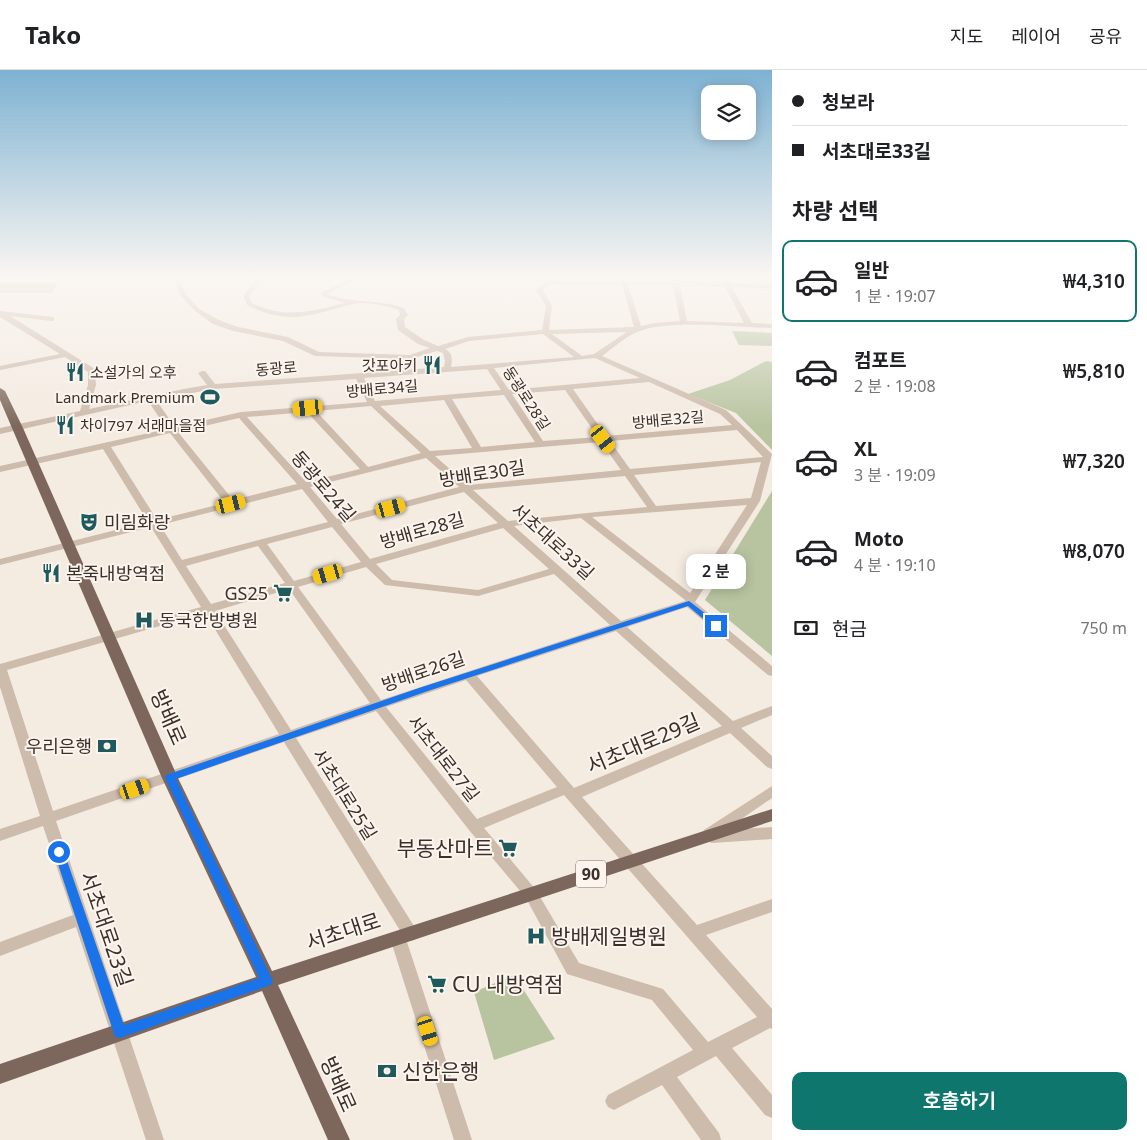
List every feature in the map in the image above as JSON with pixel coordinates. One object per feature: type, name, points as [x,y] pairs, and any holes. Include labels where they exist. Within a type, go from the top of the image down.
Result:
[{"type":"main road","name":"방배로","points":[[0,391],[18,428],[107,637],[170,778],[267,981],[339,1140]]},
{"type":"main road","name":"서초대로","points":[[0,1074],[267,981],[772,815]]},
{"type":"street","points":[[23,328],[92,371],[92,385],[84,413]]},
{"type":"street","points":[[233,328],[284,340],[318,354],[410,357],[468,339],[545,332],[638,329]]},
{"type":"street","points":[[400,328],[421,342],[446,352],[449,361],[447,369]]},
{"type":"street","points":[[545,332],[546,328]]},
{"type":"street","name":"동광로","points":[[559,360],[578,356],[643,328]]},
{"type":"street","points":[[545,332],[578,356]]},
{"type":"street","name":"동광로","points":[[0,431],[213,387],[596,356],[621,338]]},
{"type":"street","points":[[0,368],[66,355]]},
{"type":"street","points":[[596,356],[723,412],[768,455],[754,501],[690,601]]},
{"type":"street","name":"동광로28길","points":[[489,366],[541,445]]},
{"type":"street","points":[[202,373],[213,387]]},
{"type":"street","name":"서초대로33길","points":[[359,376],[372,402],[772,764]]},
{"type":"street","name":"방배로34길","points":[[0,469],[241,415],[372,402],[649,380]]},
{"type":"street","points":[[567,387],[654,510]]},
{"type":"street","points":[[446,397],[478,450]]},
{"type":"street","points":[[150,399],[172,430],[231,504]]},
{"type":"street","points":[[308,408],[366,470]]},
{"type":"street","name":"동광로24길","points":[[241,415],[304,486],[368,563],[389,583],[478,593],[557,570]]},
{"type":"street","name":"방배로32길","points":[[0,562],[430,454],[740,427]]},
{"type":"street","name":"서초대로25길","points":[[105,445],[288,736],[404,936],[463,1140]]},
{"type":"street","name":"방배로30길","points":[[180,564],[467,488],[767,459]]},
{"type":"street","name":"방배로28길","points":[[0,668],[506,524],[583,515],[754,501]]},
{"type":"street","points":[[583,515],[690,601],[772,672]]},
{"type":"street","name":"서초대로27길","points":[[261,543],[378,705],[474,826],[531,894],[573,969],[657,994],[772,1109]]},
{"type":"street","name":"방배로26길","points":[[0,835],[468,674],[690,601]]},
{"type":"street","name":"서초대로23길","points":[[0,668],[155,1140]]},
{"type":"street","points":[[468,674],[569,792],[771,1019],[614,1101]]},
{"type":"street","points":[[731,728],[772,710]]},
{"type":"street","name":"서초대로29길","points":[[569,792],[731,728]]},
{"type":"street","name":"서초대로","points":[[703,838],[772,791]]},
{"type":"street","name":"서초대로27길","points":[[474,826],[569,792]]},
{"type":"street","name":"서초대로","points":[[703,838],[772,833]]},
{"type":"street","points":[[694,933],[772,905]]},
{"type":"street","points":[[0,949],[81,919]]},
{"type":"street","points":[[665,1075],[712,1140]]},
{"type":"green space","points":[[732,331],[772,333],[772,346],[739,345]]},
{"type":"green space","points":[[766,361],[772,362],[772,450],[736,413],[688,394],[730,380]]},
{"type":"green space","points":[[772,491],[772,656],[705,600]]},
{"type":"green space","points":[[514,975],[555,1039],[494,1060],[474,992]]},
{"type":"place","name":"갓포아키","points":[[432,365]]},
{"type":"place","name":"소설가의 오후","points":[[75,372]]},
{"type":"place","name":"Landmark Premium","points":[[210,397]]},
{"type":"place","name":"차이797 서래마을점","points":[[65,425]]},
{"type":"place","name":"미림화랑","points":[[89,522]]},
{"type":"place","name":"본죽내방역점","points":[[51,573]]},
{"type":"place","name":"GS25","points":[[283,593]]},
{"type":"place","name":"동국한방병원","points":[[144,620]]},
{"type":"place","name":"우리은행","points":[[107,746]]},
{"type":"place","name":"부동산마트","points":[[508,848]]},
{"type":"place","name":"방배제일병원","points":[[536,936]]},
{"type":"place","name":"CU 내방역점","points":[[437,984]]},
{"type":"place","name":"신한은행","points":[[387,1071]]},
{"type":"route","points":[[59,852],[120,1032],[267,981],[170,778],[425,689],[689,603],[716,626]]}]
